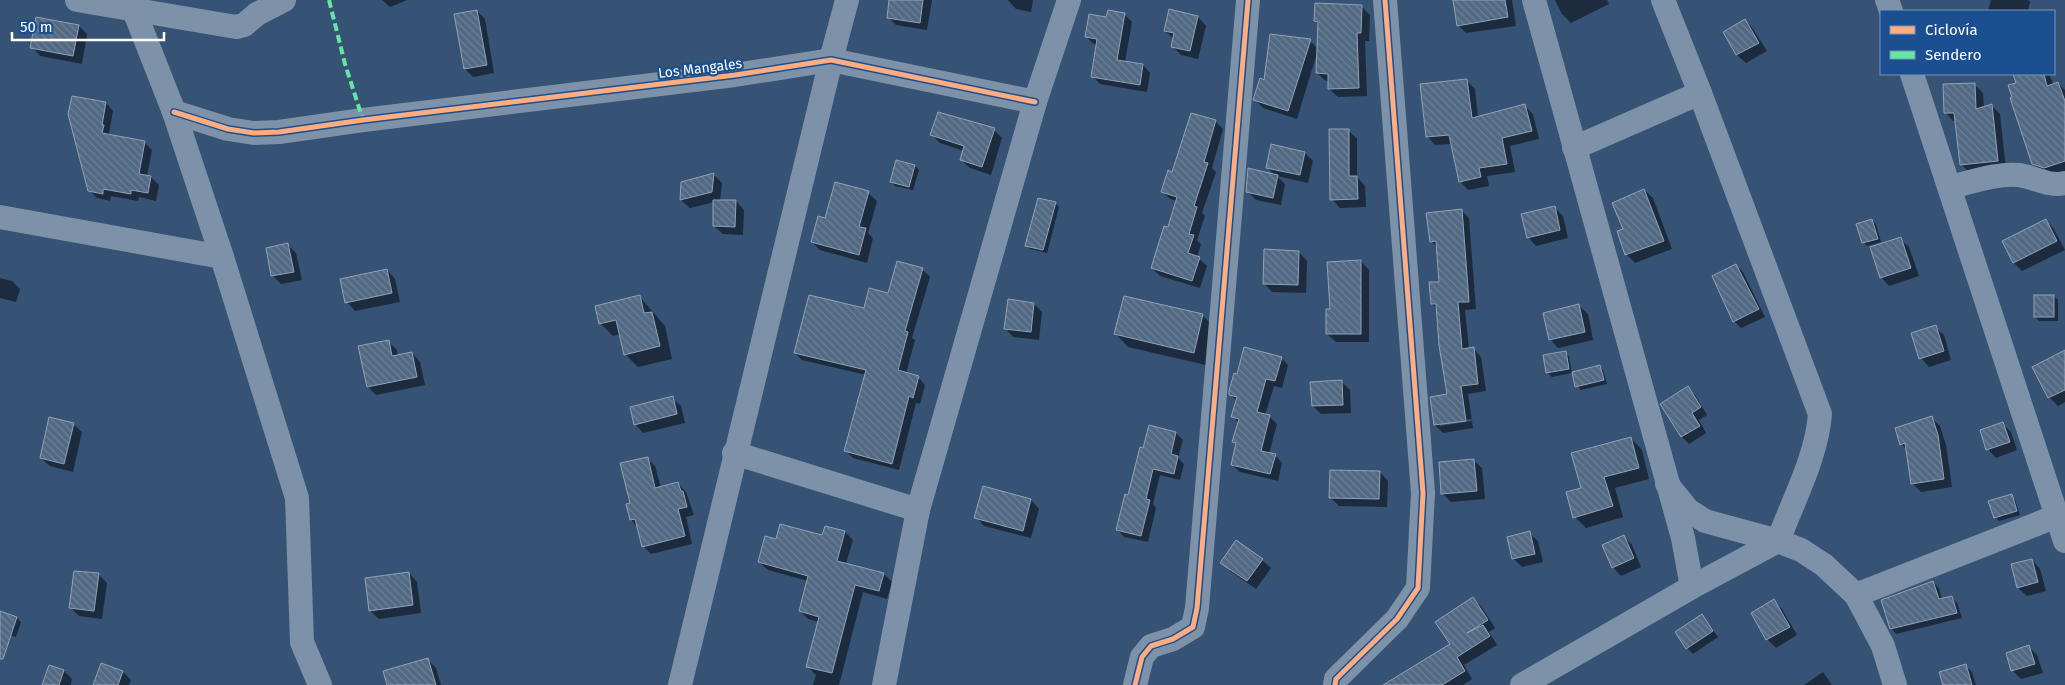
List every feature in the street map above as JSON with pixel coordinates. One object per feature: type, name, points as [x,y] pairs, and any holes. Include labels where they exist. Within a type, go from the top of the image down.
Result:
[{"type":"street","points":[[77,0],[132,5],[236,27],[244,25],[257,14],[284,0]]},
{"type":"street","points":[[680,685],[830,60],[847,0]]},
{"type":"street","points":[[884,685],[918,510],[1035,102],[1069,0]]},
{"type":"street","points":[[1136,685],[1142,657],[1151,646],[1173,639],[1193,627],[1197,608],[1248,0]]},
{"type":"street","points":[[1335,685],[1336,679],[1397,620],[1418,588],[1423,493],[1385,0]]},
{"type":"street","points":[[1534,0],[1683,538],[1692,587]]},
{"type":"street","points":[[1522,685],[1778,540],[1812,456],[1819,432],[1820,414],[1700,93],[1663,0]]},
{"type":"street","points":[[132,5],[174,112],[222,257],[297,498],[302,642],[320,685]]},
{"type":"street","name":"Los Mangales","points":[[174,112],[228,129],[254,133],[279,132],[726,76],[830,60],[1035,102]]},
{"type":"street","points":[[1912,75],[2065,541]]},
{"type":"street","points":[[1574,148],[1700,93]]},
{"type":"street","points":[[1950,187],[2005,174],[2021,175],[2046,182],[2065,183]]},
{"type":"street","points":[[0,217],[222,257]]},
{"type":"street","points":[[734,454],[918,510]]},
{"type":"street","points":[[1667,484],[1688,510],[1704,521],[1778,540],[1801,550],[1824,565],[1856,595],[1883,646],[1895,685]]},
{"type":"street","points":[[1856,595],[2057,516]]},
{"type":"building","points":[[889,0],[923,0],[920,23],[887,18]]},
{"type":"building","points":[[1453,0],[1505,0],[1508,17],[1457,26]]},
{"type":"building","points":[[1315,3],[1362,5],[1361,33],[1357,33],[1359,88],[1328,89],[1328,74],[1316,73],[1318,22],[1314,21]]},
{"type":"building","points":[[1169,9],[1198,16],[1190,51],[1171,47],[1174,33],[1164,31]]},
{"type":"building","points":[[477,10],[487,65],[464,69],[454,14]]},
{"type":"building","points":[[1108,10],[1125,13],[1117,60],[1143,64],[1140,85],[1091,77],[1097,39],[1085,37],[1089,14],[1106,17]]},
{"type":"building","points":[[36,17],[79,25],[73,56],[30,48]]},
{"type":"building","points":[[1745,19],[1759,43],[1736,55],[1723,32]]},
{"type":"building","points":[[1270,34],[1311,39],[1288,111],[1253,100],[1260,78],[1264,80]]},
{"type":"building","points":[[2013,75],[2044,75],[2047,86],[2058,82],[2065,101],[2065,161],[2044,168],[2032,164],[2010,98],[2012,97],[2008,85],[2016,83]]},
{"type":"building","points":[[1467,79],[1472,118],[1525,104],[1532,131],[1502,138],[1507,164],[1479,168],[1481,177],[1459,182],[1449,135],[1426,137],[1420,84]]},
{"type":"building","points":[[1975,83],[1976,109],[1992,104],[1998,161],[1960,165],[1954,113],[1944,113],[1943,84]]},
{"type":"building","points":[[72,96],[106,102],[102,133],[145,141],[139,174],[151,176],[148,193],[131,190],[131,194],[103,189],[103,194],[88,191],[68,114]]},
{"type":"building","points":[[938,112],[995,128],[982,167],[960,160],[964,146],[930,135]]},
{"type":"building","points":[[1191,113],[1216,120],[1204,162],[1208,163],[1194,206],[1197,207],[1189,234],[1194,235],[1188,253],[1200,257],[1192,281],[1151,268],[1164,226],[1168,227],[1177,197],[1161,192],[1168,170],[1172,172]]},
{"type":"building","points":[[1329,129],[1349,129],[1349,176],[1357,176],[1358,199],[1330,200]]},
{"type":"building","points":[[1271,144],[1305,152],[1300,175],[1266,168]]},
{"type":"building","points":[[896,160],[915,165],[909,187],[890,182]]},
{"type":"building","points":[[1248,168],[1278,175],[1273,198],[1246,192]]},
{"type":"building","points":[[714,173],[712,192],[680,200],[681,182]]},
{"type":"building","points":[[835,182],[869,191],[859,227],[866,228],[859,255],[811,242],[818,216],[825,218]]},
{"type":"building","points":[[1644,189],[1664,241],[1625,255],[1617,231],[1623,229],[1612,203]]},
{"type":"building","points":[[1038,198],[1056,202],[1043,250],[1025,246]]},
{"type":"building","points":[[713,200],[736,200],[735,227],[713,226]]},
{"type":"building","points":[[1555,206],[1560,230],[1527,238],[1521,214]]},
{"type":"building","points":[[1462,209],[1469,302],[1458,302],[1462,349],[1474,347],[1478,384],[1461,386],[1466,421],[1434,425],[1430,397],[1447,394],[1439,345],[1436,304],[1431,304],[1429,282],[1439,282],[1436,241],[1430,242],[1426,213]]},
{"type":"building","points":[[1872,219],[1878,239],[1862,243],[1856,224]]},
{"type":"building","points":[[2046,219],[2057,241],[2013,263],[2002,241]]},
{"type":"building","points":[[1901,237],[1911,268],[1880,278],[1870,247]]},
{"type":"building","points":[[288,243],[294,272],[271,276],[266,248]]},
{"type":"building","points":[[1264,249],[1299,251],[1298,285],[1263,284]]},
{"type":"building","points":[[1361,260],[1361,334],[1326,334],[1326,309],[1330,309],[1327,262]]},
{"type":"building","points":[[897,261],[923,268],[905,331],[908,332],[898,370],[919,376],[913,398],[909,396],[892,464],[844,451],[866,370],[794,353],[809,295],[864,308],[869,288],[888,293]]},
{"type":"building","points":[[1736,264],[1759,309],[1733,322],[1712,276]]},
{"type":"building","points":[[387,269],[392,293],[345,303],[340,279]]},
{"type":"building","points":[[640,295],[644,313],[652,312],[660,346],[624,355],[616,320],[599,324],[595,306]]},
{"type":"building","points":[[2034,295],[2054,295],[2054,317],[2034,317]]},
{"type":"building","points":[[1124,296],[1203,314],[1194,353],[1114,334]]},
{"type":"building","points":[[1008,299],[1034,303],[1031,332],[1004,329]]},
{"type":"building","points":[[1579,304],[1585,332],[1549,340],[1543,313]]},
{"type":"building","points":[[1936,325],[1944,351],[1919,359],[1911,333]]},
{"type":"building","points":[[389,340],[392,356],[412,352],[417,377],[367,387],[358,346]]},
{"type":"building","points":[[1244,347],[1282,357],[1275,381],[1266,379],[1257,412],[1270,415],[1261,451],[1276,454],[1270,474],[1231,465],[1236,443],[1232,442],[1239,419],[1231,417],[1237,397],[1229,395],[1229,391],[1234,373],[1237,374]]},
{"type":"building","points":[[2065,350],[2065,390],[2048,398],[2032,367]]},
{"type":"building","points":[[1566,351],[1569,369],[1546,373],[1543,355]]},
{"type":"building","points":[[1600,365],[1604,380],[1575,387],[1572,372]]},
{"type":"building","points":[[1342,380],[1343,405],[1312,406],[1310,382]]},
{"type":"building","points":[[1688,386],[1701,407],[1692,413],[1700,426],[1681,437],[1660,404]]},
{"type":"building","points":[[673,396],[677,414],[634,425],[630,407]]},
{"type":"building","points":[[1932,416],[1938,435],[1944,479],[1911,484],[1905,443],[1900,445],[1895,428]]},
{"type":"building","points":[[49,417],[74,423],[64,464],[40,458]]},
{"type":"building","points":[[2003,422],[2010,442],[1986,450],[1980,430]]},
{"type":"building","points":[[1149,425],[1176,432],[1171,454],[1178,456],[1174,474],[1153,469],[1146,499],[1150,500],[1141,536],[1116,530],[1125,494],[1128,495],[1140,447],[1143,448]]},
{"type":"building","points":[[1631,437],[1639,468],[1604,477],[1613,506],[1573,518],[1566,492],[1581,488],[1571,453]]},
{"type":"building","points":[[648,457],[655,488],[678,482],[681,491],[683,491],[687,507],[678,509],[685,536],[642,547],[635,519],[630,520],[626,504],[630,503],[620,463]]},
{"type":"building","points":[[1474,459],[1477,491],[1441,494],[1439,462]]},
{"type":"building","points":[[1330,470],[1380,471],[1379,499],[1329,498]]},
{"type":"building","points":[[983,486],[1031,499],[1023,531],[974,518]]},
{"type":"building","points":[[2012,494],[2017,511],[1994,518],[1988,501]]},
{"type":"building","points":[[780,524],[822,535],[825,526],[845,531],[837,561],[884,573],[879,591],[855,585],[832,673],[806,667],[819,617],[799,611],[808,576],[758,562],[765,536],[776,539]]},
{"type":"building","points":[[1530,531],[1535,554],[1512,559],[1507,537]]},
{"type":"building","points":[[1624,535],[1634,558],[1612,568],[1602,545]]},
{"type":"building","points":[[1236,540],[1263,559],[1247,581],[1220,563]]},
{"type":"building","points":[[2032,559],[2038,582],[2017,588],[2011,564]]},
{"type":"building","points":[[74,571],[99,573],[94,611],[69,608]]},
{"type":"building","points":[[409,572],[413,605],[369,611],[365,578]]},
{"type":"building","points":[[1933,581],[1939,599],[1952,596],[1957,613],[1890,629],[1881,600]]},
{"type":"building","points":[[1473,597],[1488,620],[1467,633],[1483,625],[1490,636],[1457,657],[1465,671],[1442,685],[1383,685],[1450,644],[1435,622]]},
{"type":"building","points":[[1774,599],[1790,627],[1766,640],[1751,613]]},
{"type":"building","points":[[0,611],[17,617],[3,659],[0,659]]},
{"type":"building","points":[[1702,614],[1713,631],[1686,649],[1675,632]]},
{"type":"building","points":[[2029,645],[2035,664],[2011,671],[2006,653]]},
{"type":"building","points":[[428,658],[436,685],[387,685],[383,671]]},
{"type":"building","points":[[101,663],[123,671],[118,685],[93,685]]},
{"type":"building","points":[[1966,664],[1972,685],[1943,685],[1939,672]]},
{"type":"building","points":[[49,665],[64,670],[59,685],[42,685]]},
{"type":"marked path","points":[[329,0],[345,64],[363,120]]},
{"type":"cycle path","points":[[1135,685],[1142,657],[1151,646],[1173,639],[1193,627],[1197,608],[1248,0]]},
{"type":"cycle path","points":[[1335,685],[1336,679],[1397,619],[1418,588],[1423,493],[1385,0]]},
{"type":"cycle path","points":[[174,112],[228,129],[254,133],[279,132],[735,75],[831,60],[1035,102]]}]
